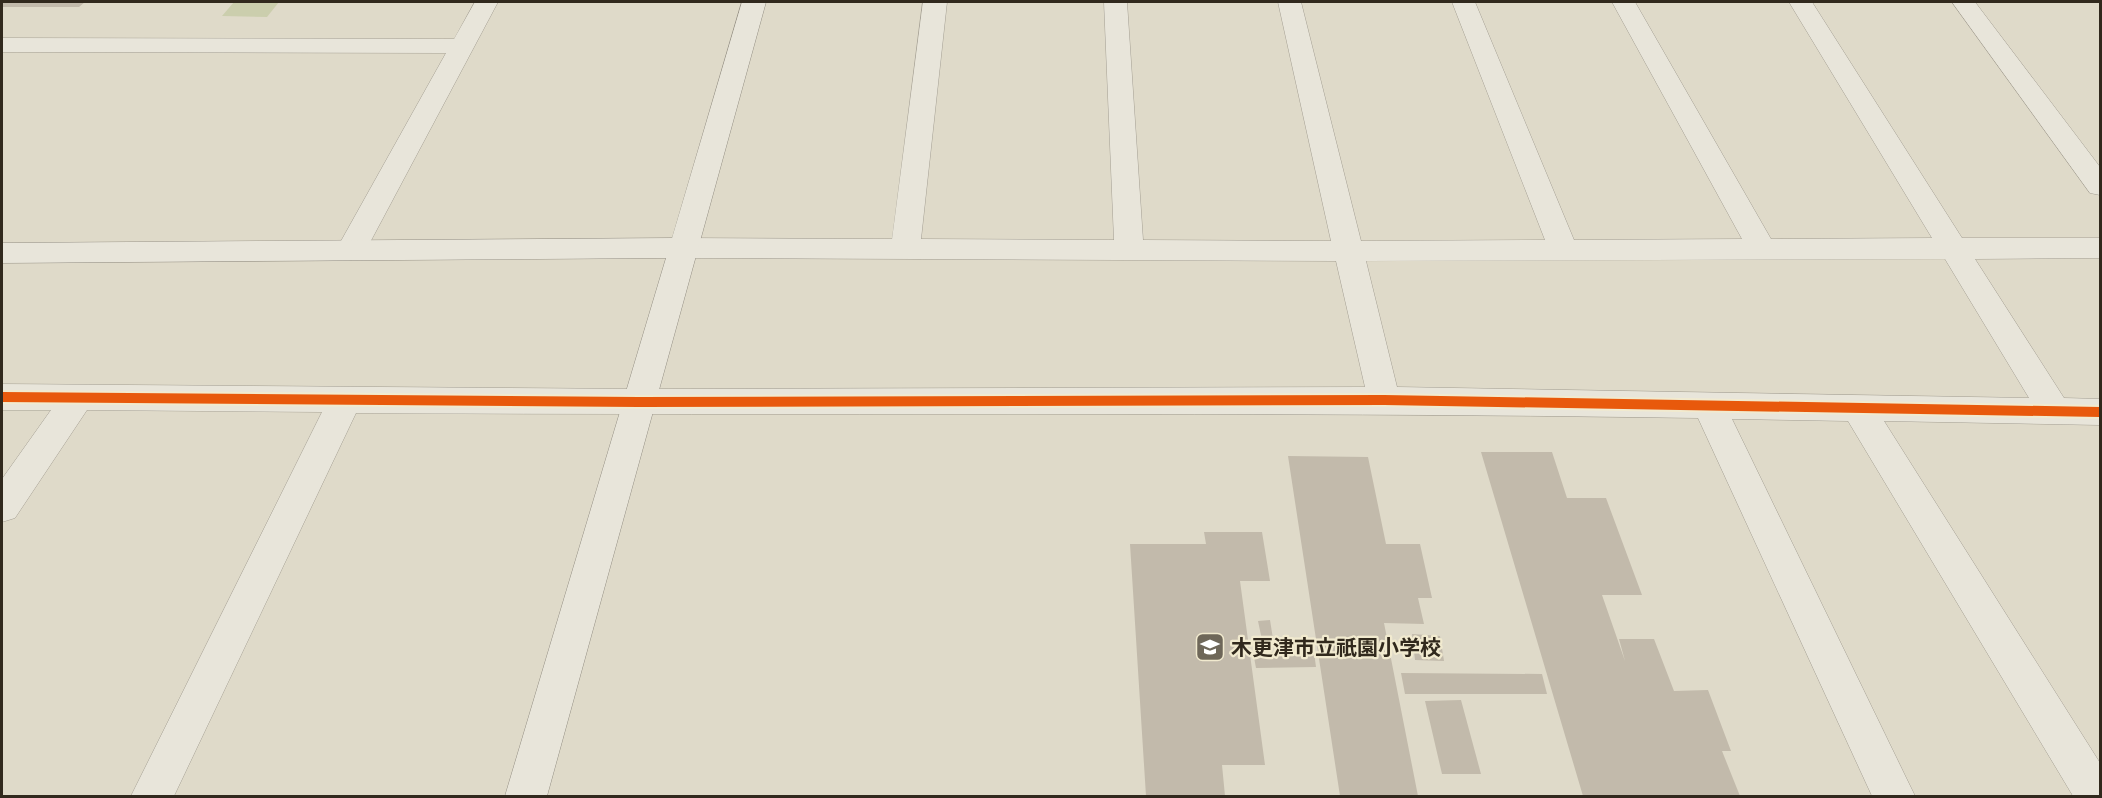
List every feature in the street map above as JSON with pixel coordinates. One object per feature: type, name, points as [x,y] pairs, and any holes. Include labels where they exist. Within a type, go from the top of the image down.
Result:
[{"type":"street","points":[[351,250],[486,2]]},
{"type":"street","points":[[526,796],[754,2]]},
{"type":"street","points":[[905,249],[935,2]]},
{"type":"street","points":[[1115,2],[1129,250]]},
{"type":"street","points":[[1289,2],[1384,400]]},
{"type":"street","points":[[1463,2],[1564,250]]},
{"type":"street","points":[[1623,2],[1763,250]]},
{"type":"street","points":[[1801,2],[2054,411]]},
{"type":"street","points":[[1963,2],[2100,186]]},
{"type":"street","points":[[2,45],[461,46]]},
{"type":"street","points":[[2,253],[683,248],[1349,251],[2100,248]]},
{"type":"street","points":[[2,397],[639,402],[1384,400],[2100,412]]},
{"type":"street","points":[[2,507],[78,398]]},
{"type":"street","points":[[152,796],[345,400]]},
{"type":"street","points":[[1708,404],[1894,796]]},
{"type":"street","points":[[1858,408],[2097,796]]},
{"type":"green space","points":[[234,2],[279,2],[267,17],[222,16]]},
{"type":"building","points":[[2,2],[85,2],[79,7],[2,7]]},
{"type":"building","points":[[1481,452],[1552,452],[1567,498],[1606,498],[1642,595],[1602,595],[1625,661],[1619,639],[1654,639],[1674,691],[1708,690],[1731,751],[1722,751],[1740,796],[1583,796]]},
{"type":"building","points":[[1288,456],[1368,457],[1386,544],[1420,544],[1432,598],[1418,598],[1424,624],[1384,623],[1418,796],[1340,796]]},
{"type":"building","points":[[1204,532],[1262,532],[1270,581],[1240,581],[1265,765],[1222,765],[1225,796],[1146,796],[1130,544],[1206,544]]},
{"type":"building","points":[[1270,620],[1273,639],[1262,640],[1258,621]]},
{"type":"building","points":[[1412,634],[1440,636],[1444,661],[1415,660]]},
{"type":"building","points":[[1253,652],[1314,652],[1316,667],[1256,668]]},
{"type":"building","points":[[1401,673],[1542,674],[1547,694],[1405,694]]},
{"type":"building","points":[[1461,700],[1481,774],[1442,774],[1425,701]]},
{"type":"cycle path","points":[[2,397],[639,402],[1384,400],[2100,412]]},
{"type":"place","name":"木更津市立祇園小学校","points":[[1210,647]]}]
